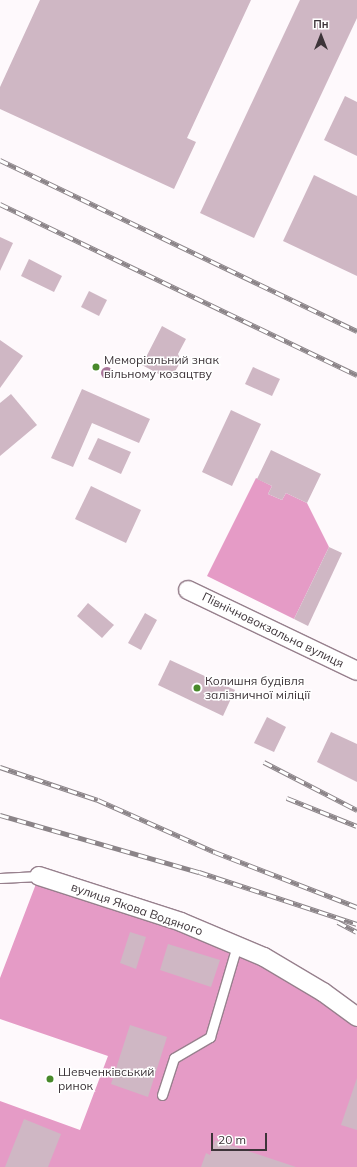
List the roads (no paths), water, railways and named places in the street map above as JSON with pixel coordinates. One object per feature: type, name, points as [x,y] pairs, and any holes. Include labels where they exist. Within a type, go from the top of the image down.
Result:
[{"type":"street","name":"Північновокзальна вулиця","points":[[188,590],[357,671]]},
{"type":"street","name":"вулиця Якова Водяного","points":[[39,876],[181,922],[264,957],[310,984],[357,1017]]},
{"type":"lane","points":[[0,878],[39,876]]},
{"type":"lane","points":[[162,1095],[174,1058],[210,1036],[236,945]]},
{"type":"railway","points":[[0,160],[357,331]]},
{"type":"railway","points":[[0,204],[357,375]]},
{"type":"railway","points":[[264,762],[357,810]]},
{"type":"railway","points":[[0,767],[98,800],[215,852],[357,907]]},
{"type":"railway","points":[[287,798],[357,826]]},
{"type":"railway","points":[[0,815],[199,872],[357,924]]},
{"type":"railway","points":[[338,922],[357,932]]},
{"type":"place","name":"Меморіальний знак вільному козацтву","points":[[96,367]]},
{"type":"place","name":"Колишня будівля залізничної міліції","points":[[197,688]]},
{"type":"place","name":"Шевченківський ринок","points":[[50,1079]]}]
